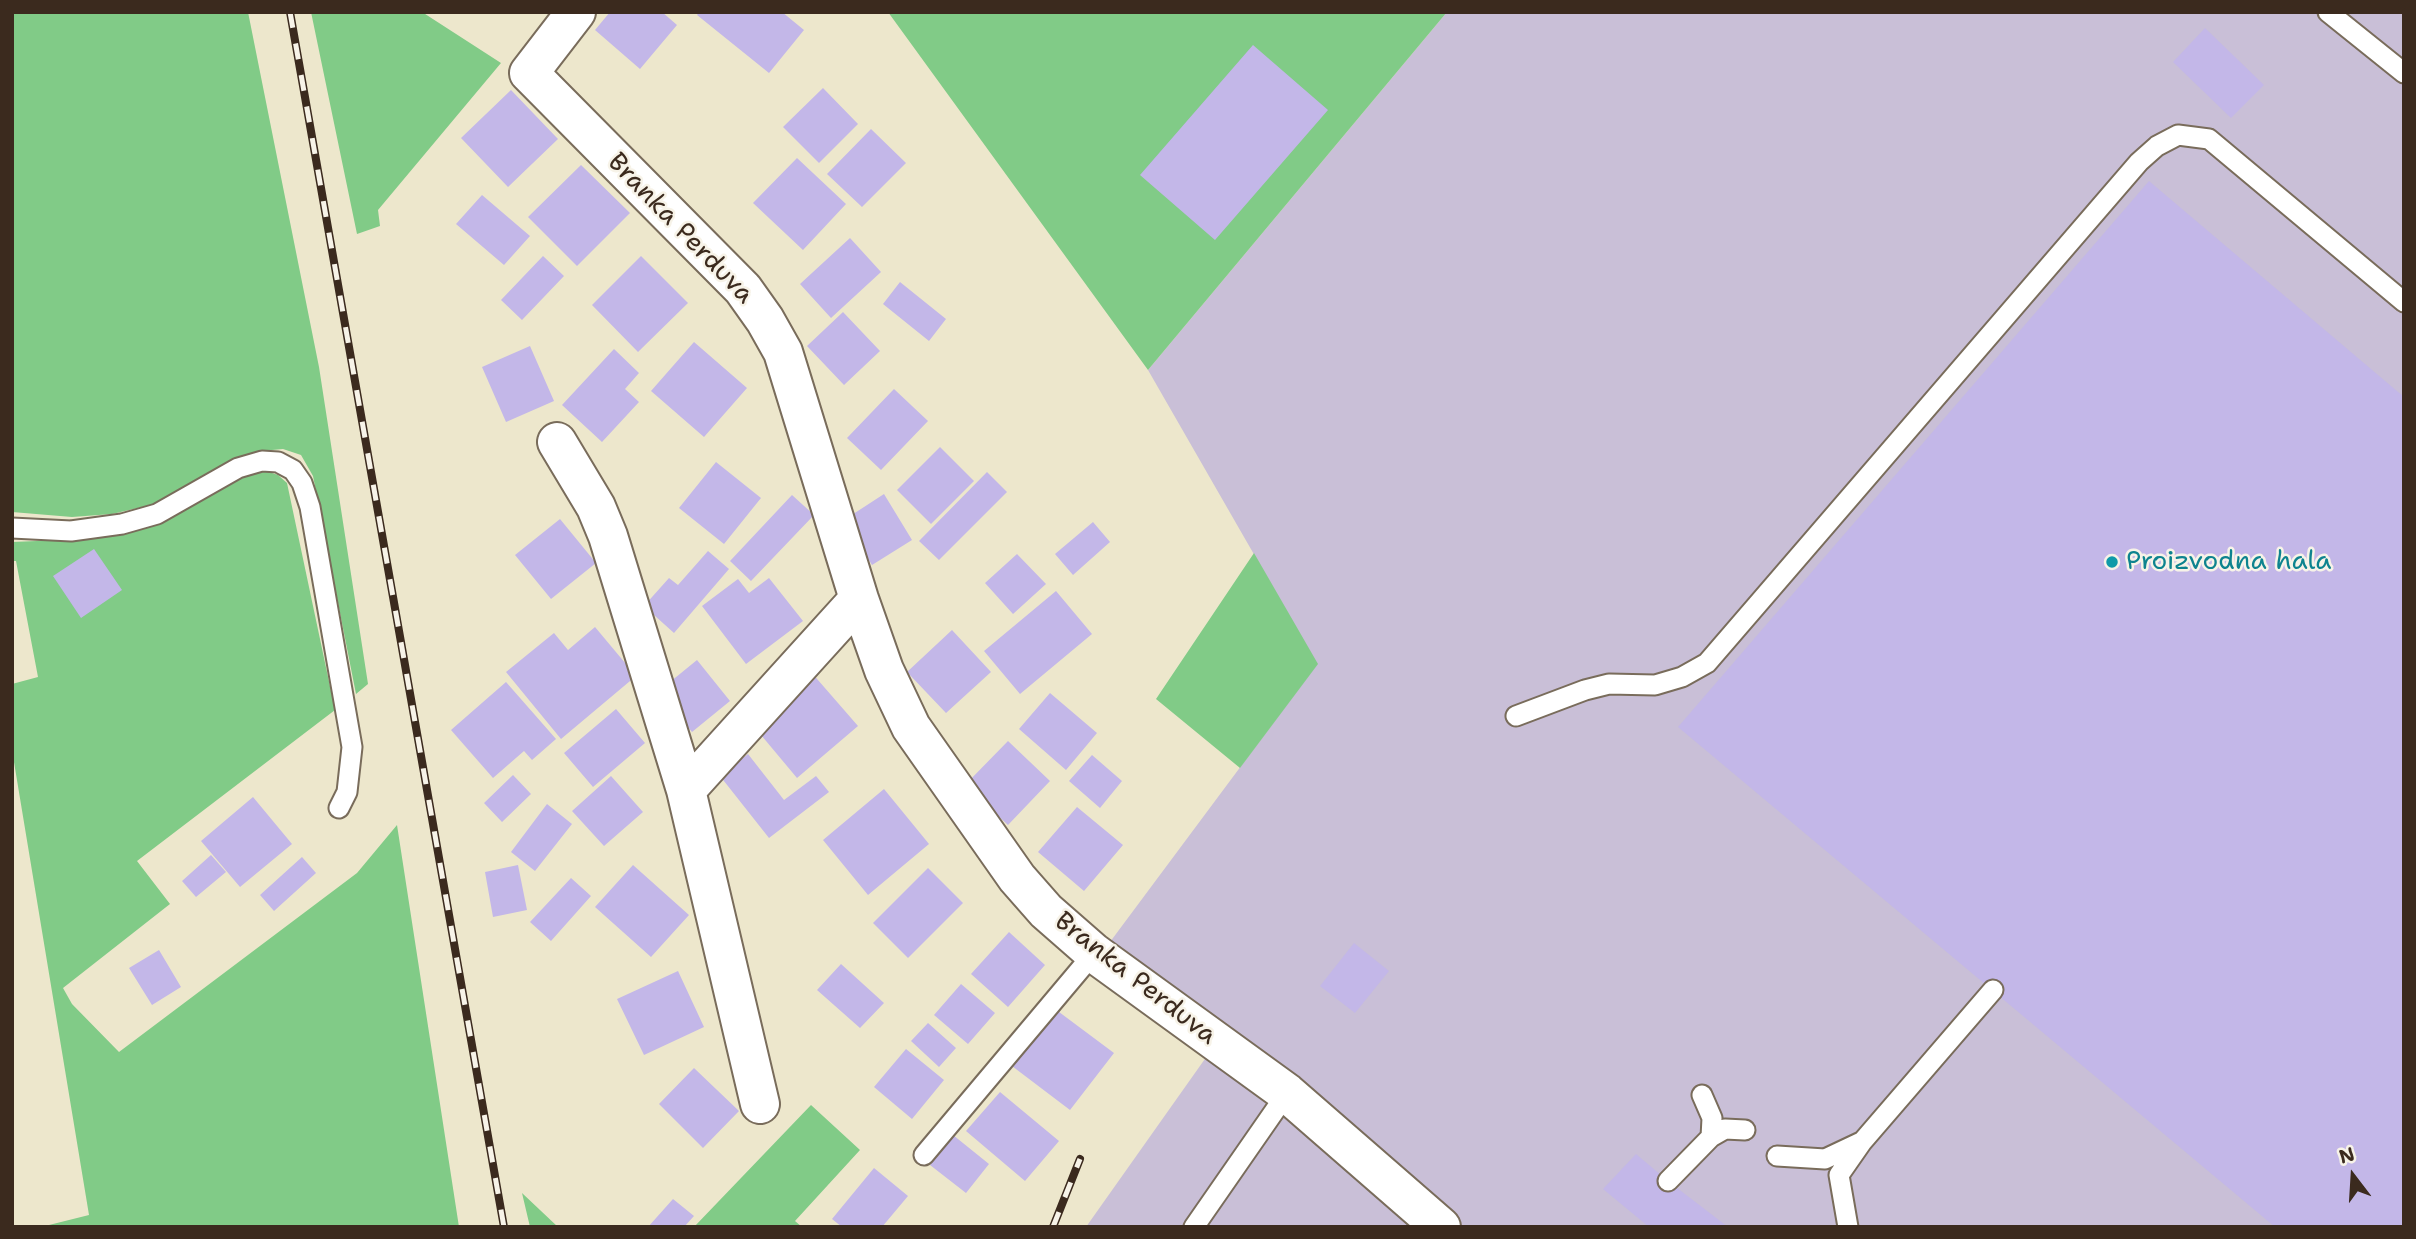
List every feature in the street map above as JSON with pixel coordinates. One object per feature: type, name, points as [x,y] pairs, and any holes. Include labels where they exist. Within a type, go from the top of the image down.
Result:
[{"type":"street","name":"Branka Perduva","points":[[576,12],[529,73],[743,289],[765,320],[783,352],[859,599],[884,670],[911,727],[1017,878],[1046,911],[1094,953],[1287,1093],[1441,1227]]},
{"type":"street","points":[[556,442],[596,507],[608,536],[685,790],[760,1104]]},
{"type":"street","points":[[685,790],[859,599]]},
{"type":"lane","points":[[2328,12],[2404,73]]},
{"type":"lane","points":[[1517,716],[1585,690],[1609,684],[1655,685],[1682,677],[1707,663],[2139,162],[2157,146],[2178,135],[2209,139],[2404,302]]},
{"type":"lane","points":[[12,528],[71,531],[122,524],[157,514],[238,468],[262,461],[278,462],[293,470],[302,483],[310,507],[352,747],[347,792],[339,808]]},
{"type":"lane","points":[[924,1155],[1094,953]]},
{"type":"lane","points":[[1848,1227],[1839,1175],[1862,1142],[1993,990]]},
{"type":"lane","points":[[1194,1227],[1287,1093]]},
{"type":"lane","points":[[1702,1096],[1712,1118],[1711,1137]]},
{"type":"lane","points":[[1668,1181],[1711,1137],[1725,1129],[1745,1130]]},
{"type":"lane","points":[[1777,1156],[1825,1159],[1862,1142]]},
{"type":"shaded area","points":[[1447,12],[2404,12],[2404,1227],[1086,1227],[1207,1056],[1110,942],[1317,664],[1148,370]]},
{"type":"green space","points":[[12,12],[248,12],[319,367],[368,684],[356,694],[313,476],[301,455],[283,449],[261,451],[231,463],[155,504],[112,514],[72,517],[12,512]]},
{"type":"green space","points":[[311,12],[422,12],[501,63],[378,210],[380,226],[357,234]]},
{"type":"green space","points":[[888,12],[1447,12],[1148,370]]},
{"type":"green space","points":[[263,470],[278,475],[287,483],[335,710],[137,861],[170,904],[63,988],[72,1004],[119,1052],[357,873],[397,825],[459,1227],[41,1227],[89,1215],[12,750],[12,684],[38,677],[16,561],[12,561],[12,542],[86,539],[122,534],[159,523],[246,473]]},
{"type":"green space","points":[[1254,553],[1318,664],[1240,768],[1156,699]]},
{"type":"green space","points":[[811,1105],[860,1150],[795,1221],[802,1227],[694,1227]]},
{"type":"green space","points":[[522,1193],[558,1227],[530,1227]]},
{"type":"building","points":[[610,12],[662,12],[677,25],[640,69],[595,30]]},
{"type":"building","points":[[699,12],[782,12],[804,30],[769,73],[697,15]]},
{"type":"building","points":[[2205,28],[2264,85],[2231,118],[2173,62]]},
{"type":"building","points":[[1253,45],[1328,110],[1215,240],[1140,175]]},
{"type":"building","points":[[823,88],[858,124],[819,163],[783,127]]},
{"type":"building","points":[[511,90],[558,139],[508,187],[461,138]]},
{"type":"building","points":[[871,129],[906,163],[862,207],[827,174]]},
{"type":"building","points":[[797,158],[846,204],[803,250],[753,203]]},
{"type":"building","points":[[581,165],[630,213],[577,266],[528,217]]},
{"type":"building","name":"Proizvodna hala","points":[[2149,181],[2404,397],[2404,1227],[2275,1227],[1678,727]]},
{"type":"building","points":[[482,195],[530,236],[504,265],[456,224]]},
{"type":"building","points":[[850,238],[881,272],[831,318],[800,284]]},
{"type":"building","points":[[543,256],[564,276],[522,320],[501,300]]},
{"type":"building","points":[[641,256],[688,303],[638,352],[592,305]]},
{"type":"building","points":[[900,282],[946,319],[929,341],[883,304]]},
{"type":"building","points":[[843,312],[880,351],[844,385],[807,346]]},
{"type":"building","points":[[694,342],[747,388],[704,437],[651,391]]},
{"type":"building","points":[[530,346],[554,401],[506,422],[482,367]]},
{"type":"building","points":[[614,349],[639,373],[625,389],[639,402],[602,442],[562,405]]},
{"type":"building","points":[[894,389],[928,421],[881,470],[847,438]]},
{"type":"building","points":[[940,447],[974,481],[931,524],[897,490]]},
{"type":"building","points":[[716,462],[761,498],[724,544],[679,508]]},
{"type":"building","points":[[987,472],[1007,492],[939,560],[919,541]]},
{"type":"building","points":[[884,494],[912,540],[872,565],[844,520]]},
{"type":"building","points":[[792,495],[814,515],[751,581],[730,561]]},
{"type":"building","points":[[560,519],[596,563],[551,599],[515,555]]},
{"type":"building","points":[[1093,522],[1110,542],[1073,575],[1055,554]]},
{"type":"building","points":[[94,549],[122,590],[81,618],[53,576]]},
{"type":"building","points":[[708,551],[729,569],[674,633],[644,606],[669,578],[678,585]]},
{"type":"building","points":[[1017,554],[1046,584],[1013,614],[985,583]]},
{"type":"building","points":[[769,578],[803,621],[746,664],[702,606],[738,579],[749,593]]},
{"type":"building","points":[[1056,591],[1092,634],[1020,694],[984,651]]},
{"type":"building","points":[[595,627],[636,676],[561,739],[506,672],[554,633],[568,650]]},
{"type":"building","points":[[952,630],[991,672],[946,713],[907,672]]},
{"type":"building","points":[[697,660],[730,701],[692,732],[659,691]]},
{"type":"building","points":[[811,672],[858,726],[797,778],[751,723]]},
{"type":"building","points":[[506,682],[556,739],[532,760],[524,751],[493,778],[451,730]]},
{"type":"building","points":[[1050,693],[1097,733],[1066,770],[1019,729]]},
{"type":"building","points":[[616,709],[645,743],[593,787],[564,753]]},
{"type":"building","points":[[1008,741],[1050,781],[1008,825],[965,785]]},
{"type":"building","points":[[748,754],[784,800],[816,776],[829,792],[769,838],[720,776]]},
{"type":"building","points":[[1092,755],[1122,781],[1100,808],[1069,781]]},
{"type":"building","points":[[513,775],[531,794],[502,822],[484,803]]},
{"type":"building","points":[[611,776],[643,812],[604,846],[572,811]]},
{"type":"building","points":[[884,789],[929,844],[868,895],[823,840]]},
{"type":"building","points":[[253,797],[292,844],[240,887],[201,841]]},
{"type":"building","points":[[547,804],[572,824],[535,871],[511,852]]},
{"type":"building","points":[[1077,807],[1123,845],[1084,891],[1038,852]]},
{"type":"building","points":[[211,855],[226,872],[196,897],[182,881]]},
{"type":"building","points":[[302,857],[316,873],[274,911],[260,895]]},
{"type":"building","points":[[518,865],[527,910],[493,917],[485,872]]},
{"type":"building","points":[[633,865],[689,915],[651,957],[595,907]]},
{"type":"building","points":[[928,868],[963,903],[908,958],[873,923]]},
{"type":"building","points":[[571,878],[591,896],[551,941],[530,922]]},
{"type":"building","points":[[1009,932],[1045,965],[1008,1007],[971,974]]},
{"type":"building","points":[[1354,943],[1389,971],[1355,1013],[1320,986]]},
{"type":"building","points":[[159,950],[181,987],[152,1005],[129,968]]},
{"type":"building","points":[[841,964],[884,1003],[860,1028],[817,990]]},
{"type":"building","points":[[678,971],[704,1027],[644,1055],[617,999]]},
{"type":"building","points":[[961,984],[995,1013],[968,1044],[934,1015]]},
{"type":"building","points":[[1051,1006],[1114,1053],[1070,1110],[1008,1063]]},
{"type":"building","points":[[928,1023],[956,1048],[939,1067],[911,1041]]},
{"type":"building","points":[[906,1049],[944,1080],[912,1119],[874,1087]]},
{"type":"building","points":[[694,1068],[739,1111],[703,1148],[659,1104]]},
{"type":"building","points":[[1000,1092],[1059,1141],[1025,1181],[966,1131]]},
{"type":"building","points":[[953,1135],[989,1164],[966,1193],[930,1165]]},
{"type":"building","points":[[1636,1154],[1728,1227],[1649,1227],[1603,1189]]},
{"type":"building","points":[[874,1168],[908,1196],[882,1227],[842,1227],[832,1219]]},
{"type":"building","points":[[673,1199],[694,1216],[684,1227],[648,1227]]},
{"type":"railway","points":[[290,12],[504,1227]]},
{"type":"railway","points":[[1053,1227],[1080,1159]]},
{"type":"place","name":"Proizvodna hala","points":[[2112,562]]}]
